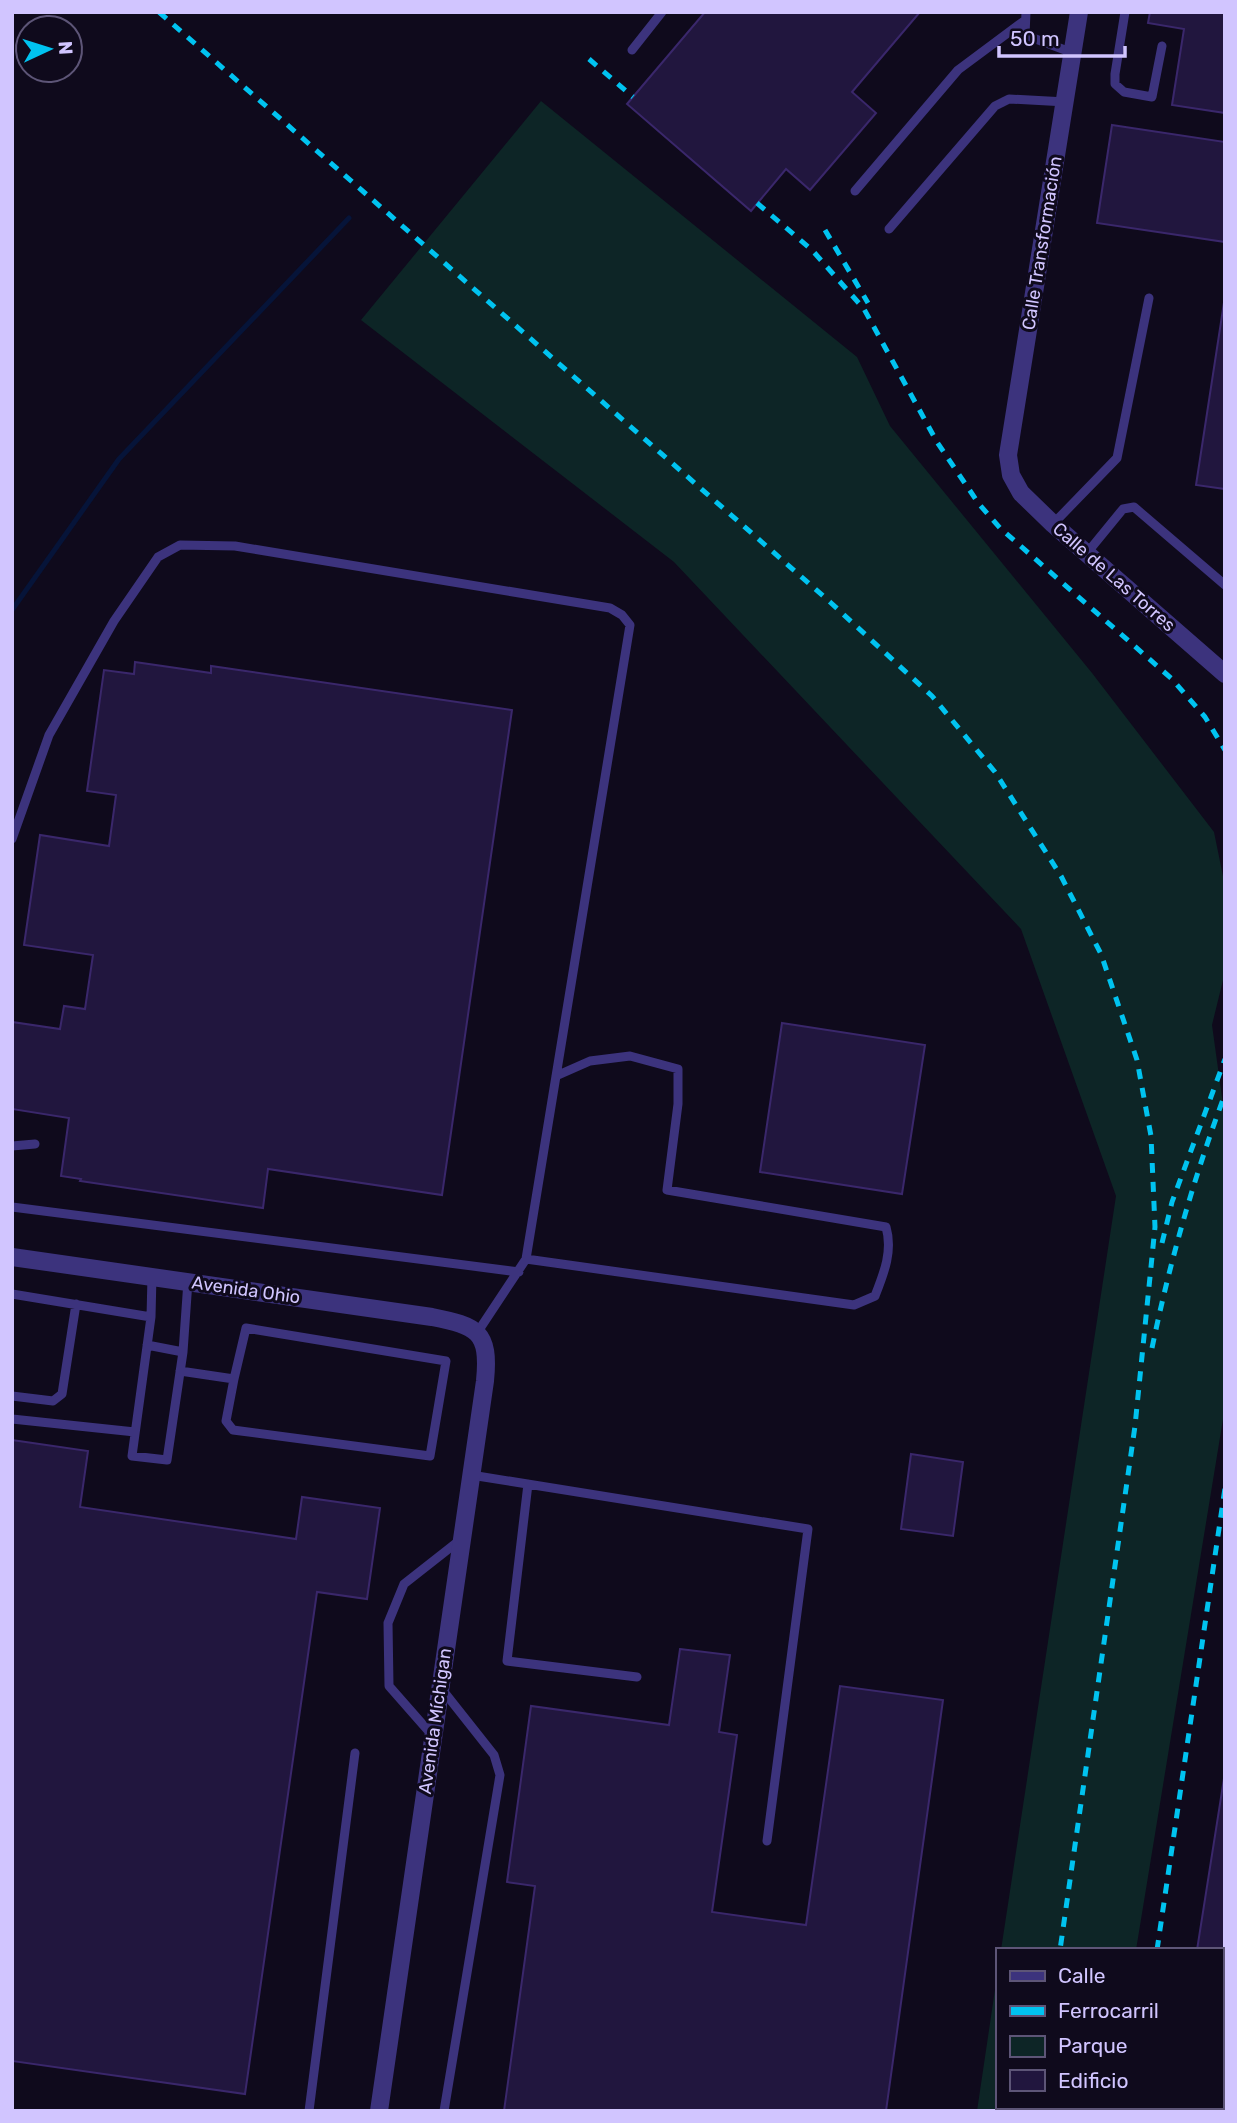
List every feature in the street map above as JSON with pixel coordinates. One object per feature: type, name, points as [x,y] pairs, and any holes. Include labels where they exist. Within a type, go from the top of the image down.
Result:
[{"type":"street","name":"Calle Transformación","points":[[1011,475],[1008,455],[1079,12]]},
{"type":"street","name":"Calle de Las Torres","points":[[1011,475],[1021,493],[1053,524],[1225,674]]},
{"type":"street","name":"Avenida Ohio","points":[[12,1257],[432,1317],[470,1326],[477,1333]]},
{"type":"street","name":"Avenida Míchigan","points":[[379,2111],[487,1364],[483,1340],[477,1333]]},
{"type":"lane","points":[[632,50],[663,12]]},
{"type":"lane","points":[[1125,12],[1115,84],[1124,92],[1152,97],[1162,46]]},
{"type":"lane","points":[[1025,16],[1026,35],[1073,53]]},
{"type":"lane","points":[[855,191],[958,70],[1025,16]]},
{"type":"lane","points":[[889,229],[995,106],[1009,99],[1066,102]]},
{"type":"lane","points":[[1053,524],[1117,458],[1149,298]]},
{"type":"lane","points":[[1087,553],[1123,509],[1134,507],[1225,585]]},
{"type":"lane","points":[[12,839],[50,735],[78,682],[114,621],[158,557],[180,545],[235,545],[610,608],[622,615],[630,625],[526,1259],[477,1333]]},
{"type":"lane","points":[[526,1259],[854,1305],[875,1296],[885,1269],[890,1241],[886,1227],[667,1190],[678,1104],[678,1069],[630,1056],[590,1061],[556,1076]]},
{"type":"lane","points":[[12,1146],[35,1144]]},
{"type":"lane","points":[[12,1207],[519,1272]]},
{"type":"lane","points":[[152,1276],[151,1317],[132,1456],[167,1460],[183,1352],[188,1282]]},
{"type":"lane","points":[[12,1294],[151,1317]]},
{"type":"lane","points":[[12,1396],[53,1401],[62,1394],[76,1304]]},
{"type":"lane","points":[[246,1328],[446,1362],[430,1455],[233,1430],[226,1421],[234,1379],[246,1328]]},
{"type":"lane","points":[[147,1345],[183,1352]]},
{"type":"lane","points":[[180,1371],[234,1379]]},
{"type":"lane","points":[[12,1419],[135,1432]]},
{"type":"lane","points":[[471,1475],[808,1529],[767,1841]]},
{"type":"lane","points":[[528,1485],[507,1661],[638,1677]]},
{"type":"lane","points":[[433,1736],[389,1686],[388,1623],[404,1584],[461,1539]]},
{"type":"lane","points":[[440,1687],[494,1755],[500,1775],[444,2111]]},
{"type":"lane","points":[[309,2111],[355,1753]]},
{"type":"green space","points":[[541,101],[857,357],[890,426],[1092,673],[1214,832],[1225,886],[1225,972],[1212,1025],[1225,1119],[1225,1407],[1136,1948],[1001,1948],[1116,1196],[1021,929],[674,562],[361,320]]},
{"type":"green space","points":[[996,1983],[996,2109],[1110,2109],[1110,2111],[977,2111]]},
{"type":"building","points":[[705,12],[920,12],[852,92],[876,113],[810,190],[786,169],[751,211],[627,104]]},
{"type":"building","points":[[1150,12],[1225,12],[1225,113],[1172,105],[1184,29],[1148,23]]},
{"type":"building","points":[[1112,125],[1225,142],[1225,242],[1097,223]]},
{"type":"building","points":[[1225,296],[1225,489],[1196,485]]},
{"type":"building","points":[[135,662],[211,673],[211,666],[512,710],[442,1195],[268,1169],[263,1208],[80,1181],[81,1179],[61,1176],[69,1118],[12,1109],[12,1022],[60,1029],[64,1006],[85,1009],[93,955],[24,945],[40,835],[109,846],[116,795],[87,791],[104,670],[134,674]]},
{"type":"building","points":[[782,1023],[925,1045],[902,1194],[760,1172]]},
{"type":"building","points":[[12,1440],[88,1451],[80,1507],[296,1539],[302,1497],[380,1508],[367,1599],[317,1592],[245,2094],[12,2061]]},
{"type":"building","points":[[911,1454],[963,1462],[953,1536],[901,1529]]},
{"type":"building","points":[[680,1649],[730,1655],[719,1732],[737,1735],[712,1912],[806,1925],[840,1686],[943,1700],[886,2111],[504,2111],[535,1886],[507,1882],[531,1706],[669,1725]]},
{"type":"building","points":[[1225,1772],[1225,1963],[1223,1948],[1197,1948]]},
{"type":"waterway","points":[[12,610],[119,459],[349,218]]},
{"type":"railway","points":[[159,12],[830,602],[932,696],[995,772],[1061,876],[1101,954],[1137,1060],[1151,1136],[1155,1227],[1135,1426],[1060,1948]]},
{"type":"railway","points":[[589,59],[633,97]]},
{"type":"railway","points":[[757,203],[812,250],[864,309],[937,442],[979,504],[1000,528],[1172,679],[1205,717],[1225,750]]},
{"type":"railway","points":[[825,230],[868,303]]},
{"type":"railway","points":[[1162,1243],[1172,1202],[1225,1059]]},
{"type":"railway","points":[[1152,1348],[1184,1220],[1225,1094]]},
{"type":"railway","points":[[1157,1948],[1225,1488]]}]
